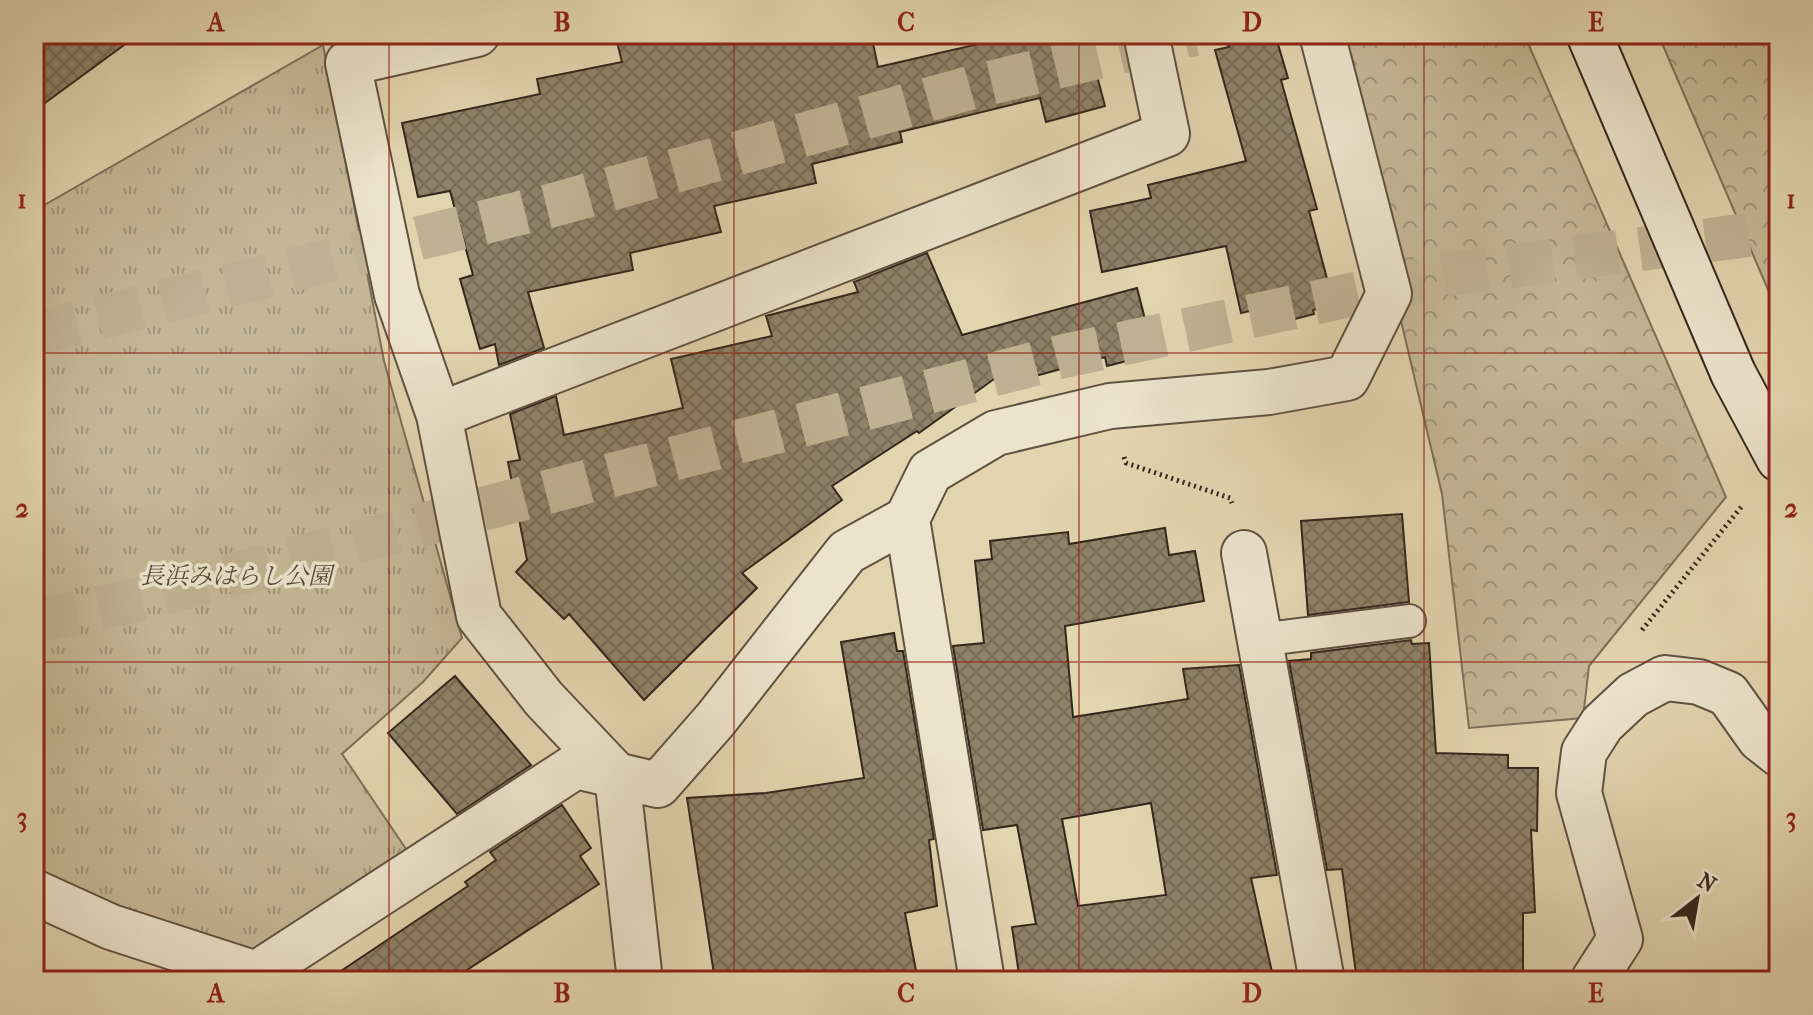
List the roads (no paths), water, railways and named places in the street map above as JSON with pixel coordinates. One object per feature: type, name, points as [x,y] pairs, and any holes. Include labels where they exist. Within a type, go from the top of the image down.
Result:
[{"type":"street","points":[[477,34],[348,63],[397,295],[439,415],[479,616],[544,699],[617,776],[640,981]]},
{"type":"street","points":[[439,415],[1167,134],[1146,34]]},
{"type":"street","points":[[34,892],[111,927],[256,974],[576,766],[658,785],[716,719],[847,552],[907,519],[930,472],[996,433],[1110,406],[1269,392],[1347,378],[1389,294],[1322,34]]},
{"type":"street","points":[[1589,34],[1733,373],[1779,459]]},
{"type":"street","points":[[907,519],[982,981]]},
{"type":"street","points":[[1244,553],[1322,981]]},
{"type":"street","points":[[1593,981],[1620,939],[1579,793],[1584,752],[1602,724],[1633,695],[1665,678],[1699,682],[1728,694],[1760,739],[1779,754]]},
{"type":"lane","points":[[1260,640],[1409,621]]},
{"type":"tunnel","points":[[34,334],[557,204],[973,87],[1194,34]]},
{"type":"tunnel","points":[[34,622],[141,599],[1064,356],[1449,274],[1779,231]]},
{"type":"park label","name":"長浜みはらし公園","points":[[236,576]]}]
